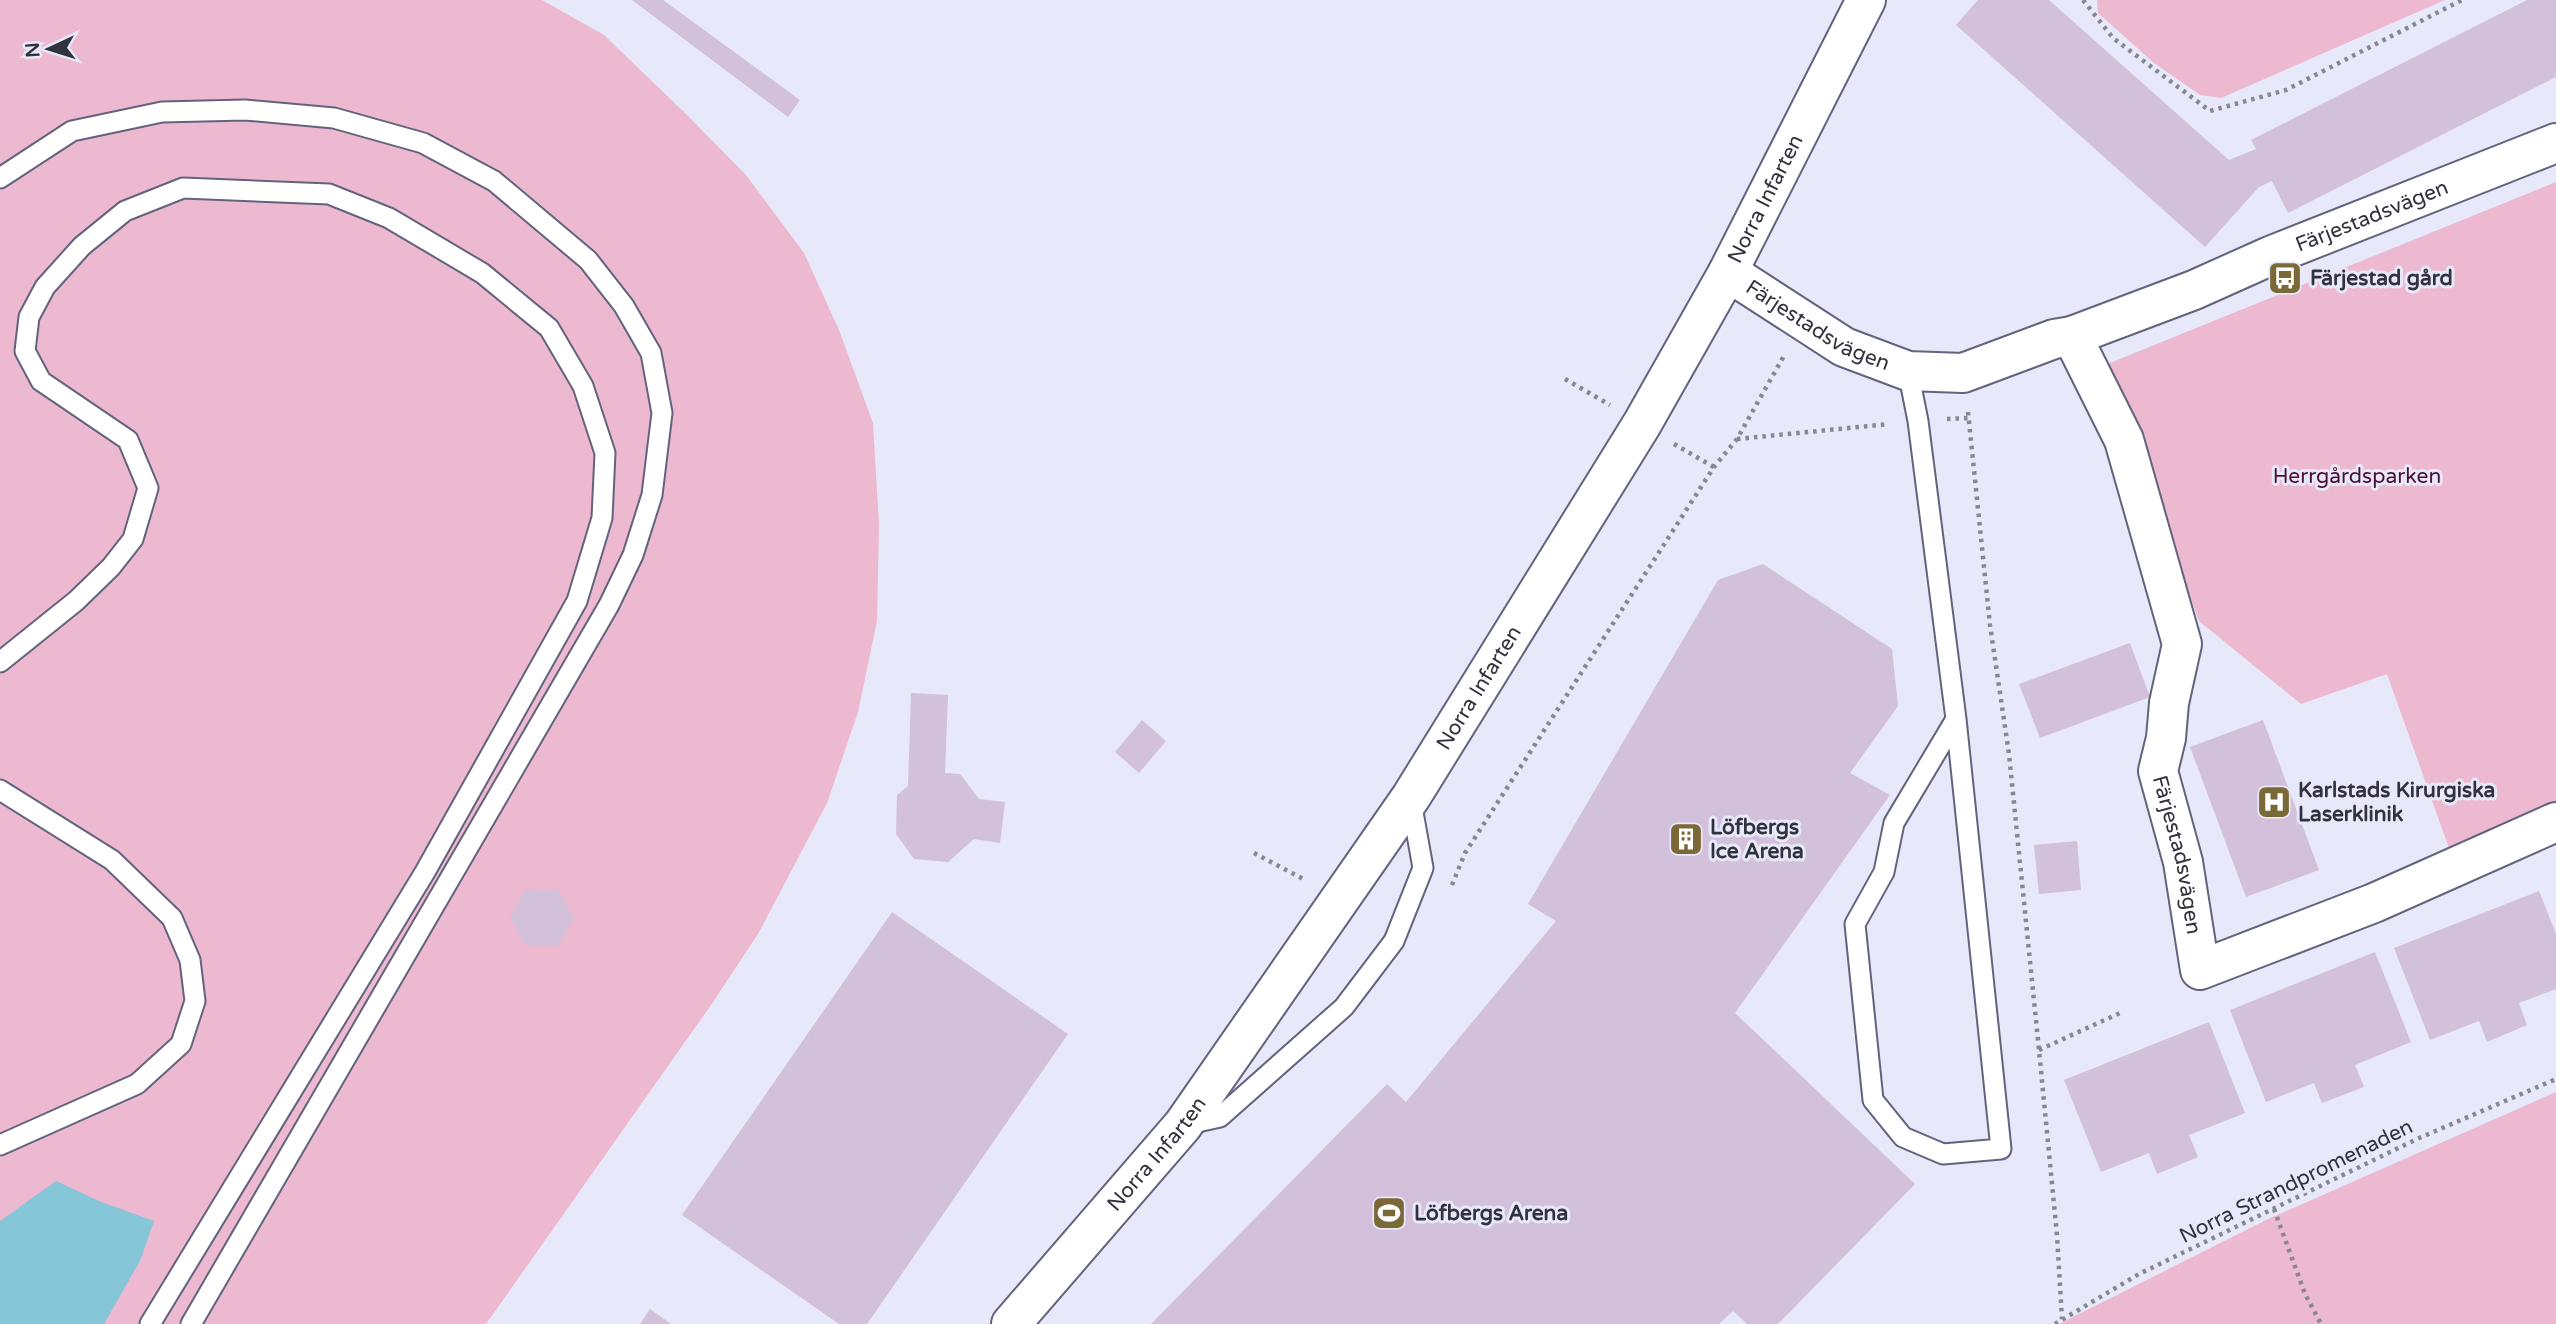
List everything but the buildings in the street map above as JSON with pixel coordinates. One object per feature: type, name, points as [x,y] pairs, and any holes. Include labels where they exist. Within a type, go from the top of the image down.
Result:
[{"type":"street","name":"Norra Infarten","points":[[1011,1324],[1183,1125],[1411,797],[1642,424],[1728,272],[1866,0]]},
{"type":"street","name":"Färjestadsvägen","points":[[1728,272],[1844,347],[1908,371],[1963,373],[2054,339],[2073,336],[2194,290],[2270,256],[2556,143]]},
{"type":"street","name":"Färjestadsvägen","points":[[2073,336],[2124,440],[2182,644],[2158,771],[2183,862],[2200,970],[2374,902],[2556,822]]},
{"type":"lane","points":[[0,178],[72,131],[162,112],[245,110],[334,118],[423,143],[494,181],[588,261],[624,306],[651,353],[662,412],[652,495],[633,555],[609,605],[191,1324]]},
{"type":"lane","points":[[0,662],[76,601],[111,567],[133,539],[148,488],[128,440],[41,381],[25,351],[29,317],[44,287],[82,246],[124,211],[183,188],[329,194],[389,218],[482,273],[549,328],[583,386],[605,453],[602,518],[577,601],[425,872],[150,1324]]},
{"type":"lane","points":[[1908,371],[1918,421],[1956,719],[2001,1149],[1943,1154],[1903,1137],[1873,1100],[1855,924],[1884,872],[1894,823],[1956,719]]},
{"type":"lane","points":[[0,790],[112,860],[172,918],[190,960],[195,1001],[181,1044],[137,1084],[0,1145]]},
{"type":"lane","points":[[1183,1125],[1220,1117],[1344,1007],[1394,941],[1423,868],[1411,797]]},
{"type":"path","points":[[2083,0],[2113,38],[2210,111],[2286,90],[2462,0]]},
{"type":"path","points":[[1450,888],[1465,853],[1714,467],[1737,439],[1803,322]]},
{"type":"path","points":[[1963,373],[1990,625],[2009,754],[2057,1235],[2062,1319]]},
{"type":"path","points":[[1565,379],[1608,404]]},
{"type":"path","points":[[1737,439],[1969,418]]},
{"type":"path","points":[[1678,446],[1714,467]]},
{"type":"path","points":[[2039,1050],[2120,1013]]},
{"type":"path","name":"Norra Strandpromenaden","points":[[2055,1324],[2139,1274],[2417,1139],[2556,1079]]},
{"type":"path","points":[[2274,1209],[2305,1294],[2321,1324]]},
{"type":"green space","points":[[0,0],[542,0],[604,35],[746,175],[804,253],[839,330],[873,423],[879,525],[877,621],[858,712],[827,803],[758,934],[486,1324],[0,1324]]},
{"type":"green space","points":[[2097,0],[2445,0],[2221,98],[2200,95],[2154,63],[2098,13]]},
{"type":"green space","name":"Herrgårdsparken","points":[[2556,182],[2556,806],[2450,851],[2387,674],[2301,704],[2199,621],[2105,365]]},
{"type":"green space","points":[[2556,1092],[2556,1324],[2059,1324],[2266,1220]]},
{"type":"water","points":[[56,1181],[99,1201],[154,1221],[140,1261],[104,1324],[0,1324],[0,1221]]},
{"type":"place","name":"Färjestad gård","points":[[2285,278]]},
{"type":"place","name":"Karlstads Kirurgiska Laserklinik","points":[[2274,802]]},
{"type":"place","name":"Löfbergs Ice Arena","points":[[1686,839]]},
{"type":"place","name":"Löfbergs Arena","points":[[1389,1213]]}]
